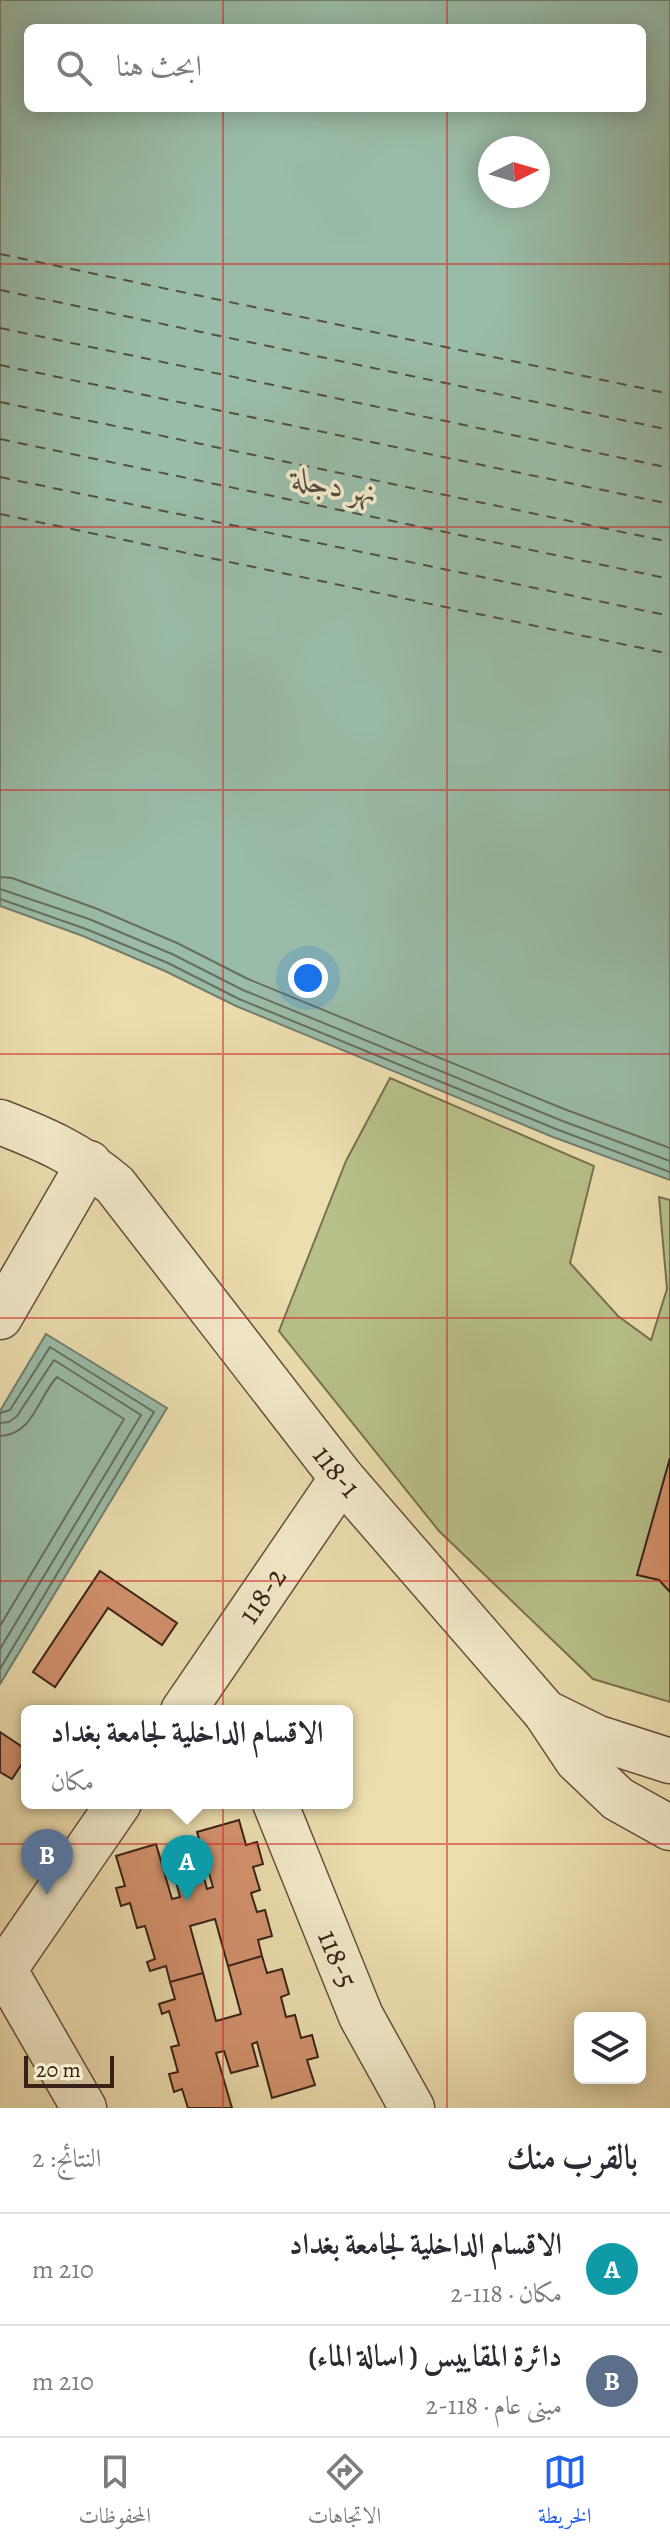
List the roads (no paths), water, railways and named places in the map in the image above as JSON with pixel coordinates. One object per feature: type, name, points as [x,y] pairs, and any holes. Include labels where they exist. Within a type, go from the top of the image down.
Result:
[{"type":"street","name":"118-1","points":[[0,1122],[55,1144],[89,1163],[115,1185],[342,1478],[545,1712],[577,1760],[618,1799],[655,1821],[670,1851]]},
{"type":"street","points":[[0,1317],[89,1163]]},
{"type":"street","name":"118-2","points":[[187,1705],[342,1478]]},
{"type":"street","points":[[545,1712],[598,1738],[670,1761]]},
{"type":"street","points":[[84,2108],[2,1973],[115,1809]]},
{"type":"street","name":"118-5","points":[[277,1809],[361,2016],[412,2108]]},
{"type":"water","name":"نهر دجلة","points":[[0,0],[670,0],[670,1180],[553,1137],[236,1006],[83,936],[0,906]]},
{"type":"water","points":[[46,1334],[167,1408],[0,1684],[0,1411]]},
{"type":"place","name":"دائرة المقاييس ( اسالة الماء)","points":[[47,1895]]},
{"type":"place","name":"الاقسام الداخلية لجامعة بغداد","points":[[187,1901]]}]
